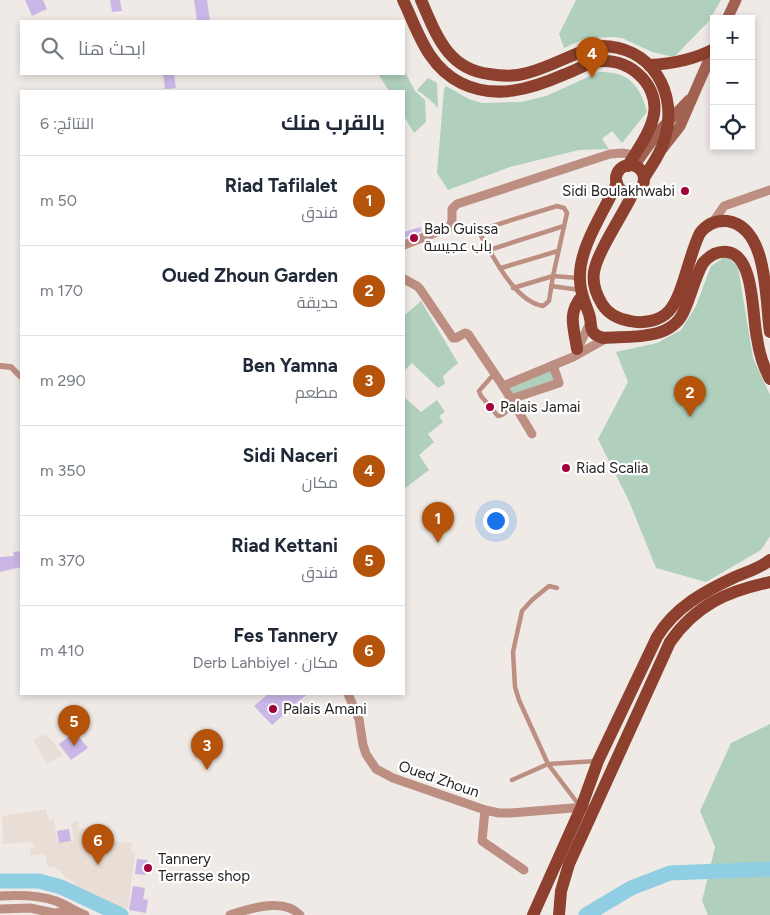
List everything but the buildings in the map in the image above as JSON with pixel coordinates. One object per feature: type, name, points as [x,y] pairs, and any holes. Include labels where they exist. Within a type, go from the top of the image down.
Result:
[{"type":"main road","points":[[403,0],[421,40],[434,62],[460,82],[475,88],[499,92],[530,88],[596,62],[618,63],[631,68],[648,85],[654,105],[653,120],[632,162]]},
{"type":"main road","points":[[421,0],[435,34],[444,48],[456,60],[475,72],[507,76],[526,73],[598,46],[625,49],[641,58],[650,65],[664,88],[668,107],[668,121],[665,140],[661,150]]},
{"type":"main road","points":[[729,15],[736,0]]},
{"type":"main road","points":[[650,65],[665,65],[689,60],[710,51]]},
{"type":"main road","points":[[710,58],[680,126],[661,150],[644,178],[642,186],[634,193],[601,253],[594,270],[593,282],[595,291],[611,314],[632,322],[649,321],[662,317],[670,311],[677,300],[697,238],[704,228],[713,222],[724,221],[740,226],[748,233],[755,244],[762,270],[770,332]]},
{"type":"main road","points":[[692,97],[632,162],[623,167],[618,173],[617,183],[582,261],[581,288],[591,330],[596,336],[608,337],[649,335],[669,328],[682,316],[703,263],[707,258],[716,253],[732,253],[740,258],[746,268],[759,348],[770,379]]},
{"type":"main road","points":[[632,162],[642,172],[644,178]]},
{"type":"main road","points":[[617,183],[623,191],[634,193]]},
{"type":"main road","points":[[575,353],[573,312],[581,288]]},
{"type":"main road","points":[[533,915],[581,808],[598,761],[664,626],[682,608],[697,597],[770,560]]},
{"type":"main road","points":[[559,915],[560,898],[566,870],[596,807],[661,658],[679,629],[703,608],[724,595],[746,587],[770,582]]},
{"type":"street","points":[[405,245],[450,227],[452,208],[457,204],[610,154],[622,153],[632,162]]},
{"type":"street","points":[[713,222],[724,206],[770,190]]},
{"type":"street","points":[[405,280],[420,289],[453,338],[465,333],[468,334],[532,434]]},
{"type":"street","points":[[575,353],[590,322]]},
{"type":"street","points":[[503,386],[553,365],[608,337]]},
{"type":"street","points":[[513,402],[559,383],[553,365]]},
{"type":"street","points":[[0,366],[11,367],[20,376]]},
{"type":"street","name":"Oued Zhoun","points":[[348,695],[359,719],[366,754],[376,769],[402,782],[499,813],[596,807]]},
{"type":"street","name":"Oued Zhoun","points":[[485,810],[482,841],[524,870]]},
{"type":"street","points":[[0,896],[35,896],[57,902],[85,915]]},
{"type":"street","points":[[230,915],[254,908],[276,906],[298,912],[300,915]]},
{"type":"street","points":[[0,909],[30,908],[54,913],[74,911]]},
{"type":"lane","points":[[558,206],[562,207],[567,213],[549,301],[544,306],[535,305],[513,288],[490,250],[479,232],[483,228],[558,206]]},
{"type":"lane","points":[[490,250],[564,226]]},
{"type":"lane","points":[[501,268],[558,251]]},
{"type":"lane","points":[[513,288],[553,276],[568,278],[581,288]]},
{"type":"lane","points":[[551,286],[581,288]]},
{"type":"lane","points":[[494,374],[479,391],[481,396],[498,416],[502,415],[513,402]]},
{"type":"lane","points":[[557,588],[549,586],[522,611],[513,652],[513,674],[517,694],[548,764],[581,808]]},
{"type":"lane","points":[[512,780],[548,764],[598,761]]},
{"type":"shaded area","points":[[46,734],[63,755],[47,764],[33,740]]},
{"type":"shaded area","points":[[46,809],[49,821],[54,820],[58,843],[74,840],[71,823],[78,821],[79,829],[93,828],[95,837],[105,837],[106,841],[132,843],[131,852],[135,852],[135,854],[128,909],[116,905],[115,909],[82,895],[84,891],[74,888],[75,884],[63,875],[61,871],[48,867],[45,854],[31,856],[30,849],[34,848],[33,842],[3,844],[2,816]]},
{"type":"green space","points":[[576,0],[721,0],[712,15],[710,15],[709,21],[674,57],[652,52],[622,38],[611,37],[586,38],[564,48],[559,34]]},
{"type":"green space","points":[[405,72],[415,91],[425,100],[426,122],[414,133],[405,118],[405,90],[388,90],[379,75],[405,75]]},
{"type":"green space","points":[[599,72],[609,72],[625,77],[636,87],[644,102],[647,112],[622,143],[612,131],[602,139],[609,149],[579,150],[510,167],[448,190],[437,173],[444,89],[446,86],[469,99],[482,103],[521,102],[546,96]]},
{"type":"green space","points":[[428,78],[437,83],[438,108],[417,90]]},
{"type":"green space","points":[[726,256],[738,267],[753,358],[770,395],[770,536],[761,550],[706,582],[656,568],[629,501],[598,439],[628,382],[616,352],[657,343],[681,330],[696,306],[711,266]]},
{"type":"green space","points":[[421,301],[458,363],[443,376],[445,384],[438,388],[412,363],[405,370],[405,315]]},
{"type":"green space","points":[[553,367],[559,384],[508,401],[500,388]]},
{"type":"green space","points":[[405,398],[421,412],[437,400],[445,412],[439,416],[443,422],[428,434],[434,442],[419,455],[429,470],[405,488]]},
{"type":"green space","points":[[770,724],[770,915],[708,915],[702,901],[715,847],[700,811],[731,743]]},
{"type":"waterway","points":[[586,915],[631,888],[670,873],[770,869]]},
{"type":"waterway","points":[[0,881],[39,881],[61,887],[121,915]]},
{"type":"place","name":"Sidi Naceri","points":[[592,78]]},
{"type":"place","name":"Sidi Boulakhwabi","points":[[685,191]]},
{"type":"place","name":"Bab Guissa باب عجيسة","points":[[414,238]]},
{"type":"place","name":"Palais Jamai","points":[[490,407]]},
{"type":"place","name":"Oued Zhoun Garden","points":[[690,417]]},
{"type":"place","name":"Riad Scalia","points":[[566,468]]},
{"type":"place","name":"Riad Tafilalet","points":[[438,543]]},
{"type":"place","name":"Palais Amani","points":[[273,709]]},
{"type":"place","name":"Riad Kettani","points":[[74,746]]},
{"type":"place","name":"Ben Yamna","points":[[207,770]]},
{"type":"place","name":"Fes Tannery","points":[[98,865]]},
{"type":"place","name":"Tannery Terrasse shop","points":[[148,868]]}]
